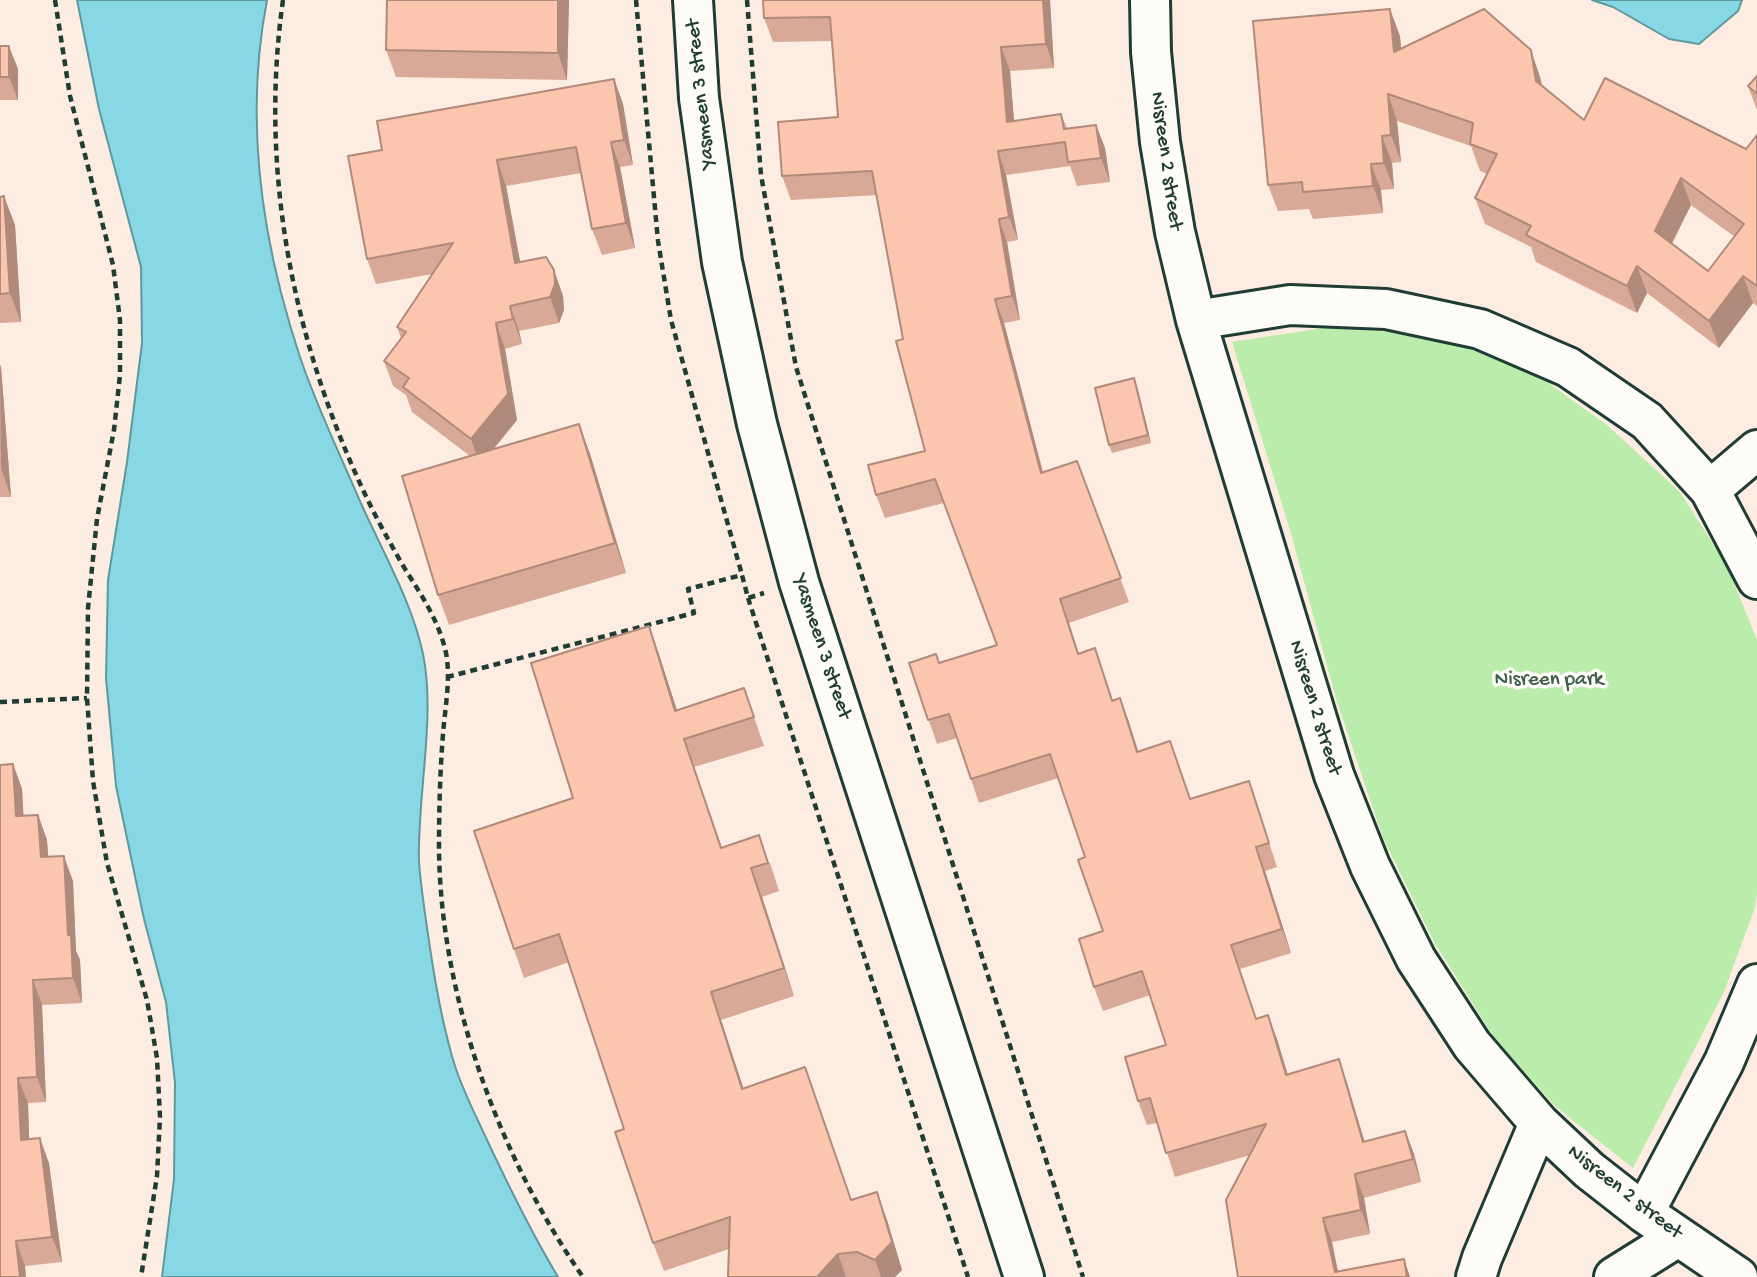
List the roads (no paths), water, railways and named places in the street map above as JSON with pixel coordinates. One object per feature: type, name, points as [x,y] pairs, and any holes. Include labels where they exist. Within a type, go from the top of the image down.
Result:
[{"type":"street","name":"Yasmeen 3 street","points":[[693,0],[699,98],[722,262],[757,424],[799,582],[1024,1277]]},
{"type":"street","name":"Nisreen 2 street","points":[[1150,0],[1151,52],[1160,142],[1175,232],[1196,320],[1334,775],[1370,866],[1416,959],[1472,1045],[1539,1123],[1589,1170],[1644,1213],[1738,1277]]},
{"type":"street","points":[[1196,320],[1290,305],[1386,309],[1480,329],[1568,367],[1647,421],[1710,490],[1757,579]]},
{"type":"street","points":[[1710,490],[1757,450]]},
{"type":"street","points":[[1644,1213],[1724,1062],[1757,984]]},
{"type":"street","points":[[1476,1277],[1539,1123]]},
{"type":"street","points":[[1614,1277],[1678,1237]]},
{"type":"water","points":[[77,0],[267,0],[260,45],[257,135],[267,225],[276,270],[287,314],[313,393],[404,595],[423,654],[428,704],[419,862],[443,1023],[455,1066],[470,1103],[521,1209],[558,1277],[162,1277],[174,1179],[175,1083],[166,1002],[144,919],[116,786],[106,678],[108,580],[142,343],[141,267],[99,109]]},
{"type":"water","points":[[1592,0],[1742,0],[1738,11],[1699,44],[1669,39],[1613,7]]},
{"type":"park label","name":"Nisreen park","points":[[1549,681]]}]
